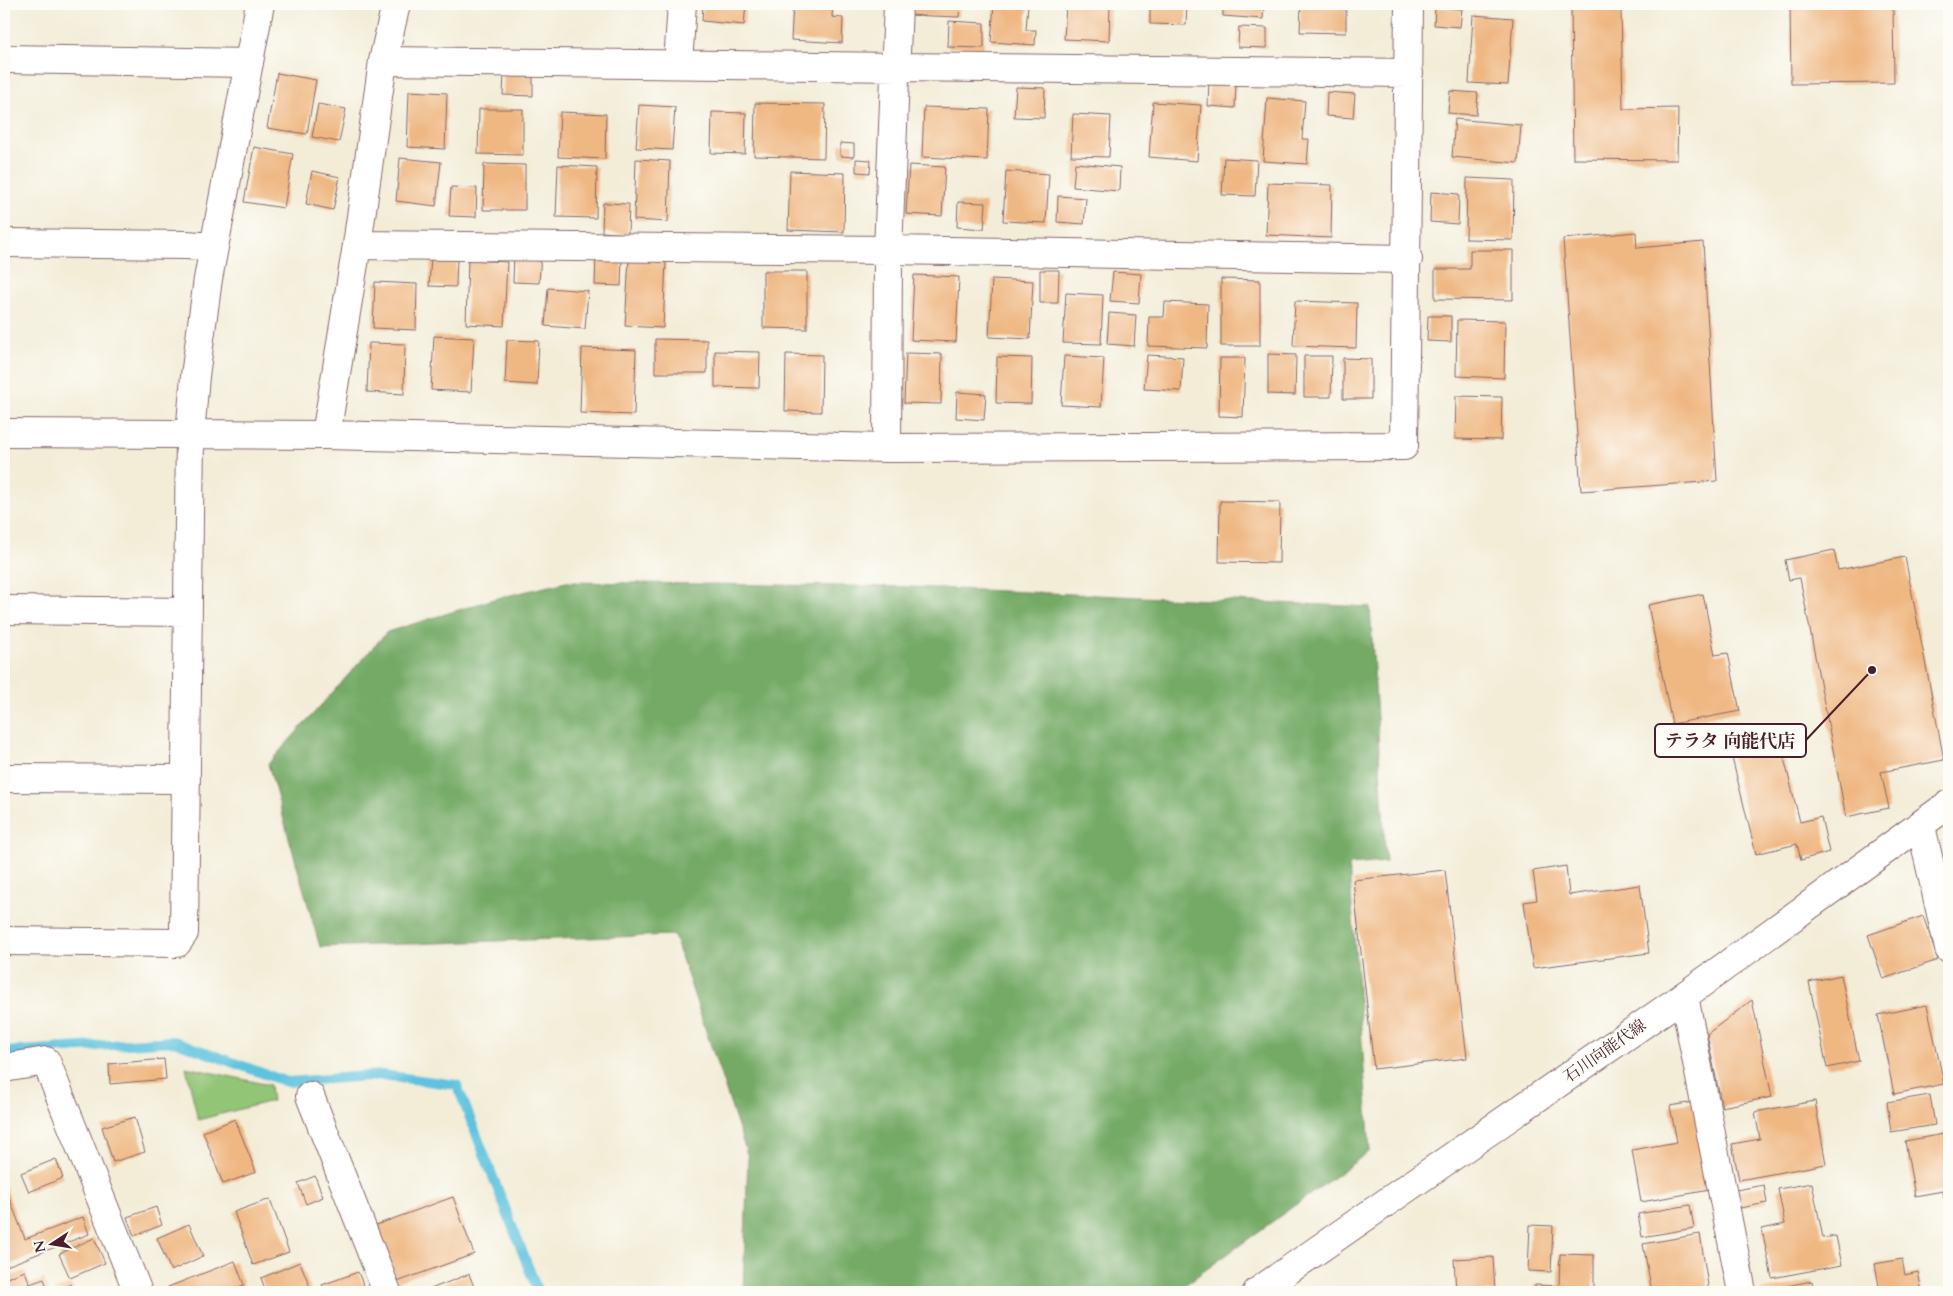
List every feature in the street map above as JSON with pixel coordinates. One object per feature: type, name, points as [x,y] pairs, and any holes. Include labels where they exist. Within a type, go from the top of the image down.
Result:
[{"type":"street","points":[[4,941],[177,943],[184,933],[190,434],[195,376],[208,279],[260,4]]},
{"type":"street","points":[[326,435],[357,245],[383,61],[396,4]]},
{"type":"street","points":[[678,63],[682,4]]},
{"type":"street","points":[[886,448],[888,250],[898,4]]},
{"type":"street","points":[[4,433],[326,435],[886,448],[1404,446],[1408,259],[1409,4]]},
{"type":"street","points":[[4,59],[249,63]]},
{"type":"street","points":[[383,61],[1408,73]]},
{"type":"street","points":[[4,243],[214,247]]},
{"type":"street","points":[[357,245],[888,250],[1408,259]]},
{"type":"street","points":[[4,610],[188,612]]},
{"type":"street","points":[[4,778],[186,779]]},
{"type":"street","name":"石川向能代線","points":[[1257,1292],[1684,996],[1949,804]]},
{"type":"street","points":[[1921,826],[1949,949]]},
{"type":"street","points":[[1684,996],[1742,1292]]},
{"type":"street","points":[[4,1068],[46,1061],[138,1292]]},
{"type":"street","points":[[310,1096],[387,1292]]},
{"type":"green space","points":[[566,582],[911,587],[1370,607],[1386,862],[1349,865],[1370,1151],[1175,1292],[743,1292],[748,1157],[674,935],[320,947],[268,764],[387,632],[494,599]]},
{"type":"green space","points":[[186,1067],[270,1085],[272,1101],[198,1120]]},
{"type":"building","points":[[703,4],[746,4],[744,25],[702,21]]},
{"type":"building","points":[[793,4],[833,4],[832,17],[843,18],[842,43],[791,40]]},
{"type":"building","points":[[908,4],[960,4],[959,17],[907,15]]},
{"type":"building","points":[[994,4],[1028,4],[1026,30],[1036,30],[1035,45],[991,42]]},
{"type":"building","points":[[1066,4],[1110,4],[1109,41],[1064,39]]},
{"type":"building","points":[[1150,4],[1187,4],[1186,25],[1150,24]]},
{"type":"building","points":[[1223,4],[1264,4],[1263,19],[1223,16]]},
{"type":"building","points":[[1301,4],[1346,4],[1346,33],[1300,32]]},
{"type":"building","points":[[1790,4],[1893,4],[1894,83],[1791,84]]},
{"type":"building","points":[[1435,7],[1462,9],[1460,27],[1434,25]]},
{"type":"building","points":[[1571,7],[1621,8],[1623,109],[1678,108],[1677,160],[1573,159]]},
{"type":"building","points":[[1473,15],[1513,18],[1508,85],[1469,83]]},
{"type":"building","points":[[949,21],[984,23],[984,48],[948,47]]},
{"type":"building","points":[[1239,27],[1267,28],[1267,48],[1238,47]]},
{"type":"building","points":[[277,73],[316,80],[307,134],[267,128]]},
{"type":"building","points":[[504,73],[533,74],[533,96],[503,95]]},
{"type":"building","points":[[1209,81],[1236,82],[1235,108],[1208,106]]},
{"type":"building","points":[[1016,87],[1045,88],[1044,118],[1014,117]]},
{"type":"building","points":[[409,91],[447,93],[445,149],[407,147]]},
{"type":"building","points":[[1450,91],[1478,93],[1476,115],[1448,113]]},
{"type":"building","points":[[1327,92],[1355,94],[1353,118],[1326,116]]},
{"type":"building","points":[[1267,98],[1305,101],[1302,139],[1309,139],[1307,164],[1263,161]]},
{"type":"building","points":[[1153,102],[1201,105],[1197,161],[1149,157]]},
{"type":"building","points":[[755,103],[825,104],[824,158],[754,156]]},
{"type":"building","points":[[318,104],[346,109],[339,142],[312,137]]},
{"type":"building","points":[[639,105],[675,107],[672,150],[636,148]]},
{"type":"building","points":[[924,107],[989,109],[987,160],[922,157]]},
{"type":"building","points":[[479,109],[523,109],[523,155],[478,154]]},
{"type":"building","points":[[560,112],[606,114],[605,159],[558,157]]},
{"type":"building","points":[[712,112],[746,113],[745,154],[711,153]]},
{"type":"building","points":[[1073,114],[1111,116],[1109,157],[1071,156]]},
{"type":"building","points":[[1455,119],[1521,125],[1518,163],[1452,157]]},
{"type":"building","points":[[840,143],[854,144],[854,157],[840,156]]},
{"type":"building","points":[[254,147],[293,154],[284,208],[244,202]]},
{"type":"building","points":[[400,158],[441,162],[436,206],[396,201]]},
{"type":"building","points":[[1224,158],[1257,160],[1255,196],[1222,195]]},
{"type":"building","points":[[636,159],[670,161],[668,222],[634,220]]},
{"type":"building","points":[[856,159],[871,160],[870,173],[856,172]]},
{"type":"building","points":[[1075,163],[1120,167],[1119,191],[1073,187]]},
{"type":"building","points":[[484,164],[525,165],[525,210],[483,210]]},
{"type":"building","points":[[558,165],[597,167],[596,218],[556,217]]},
{"type":"building","points":[[909,165],[945,167],[942,216],[906,214]]},
{"type":"building","points":[[312,171],[340,177],[333,210],[306,204]]},
{"type":"building","points":[[790,171],[845,173],[844,232],[788,230]]},
{"type":"building","points":[[1006,171],[1049,174],[1046,223],[1003,221]]},
{"type":"building","points":[[1467,178],[1514,180],[1513,240],[1466,239]]},
{"type":"building","points":[[1268,183],[1332,185],[1331,238],[1266,235]]},
{"type":"building","points":[[451,187],[477,188],[476,217],[449,216]]},
{"type":"building","points":[[1431,192],[1459,194],[1458,224],[1430,222]]},
{"type":"building","points":[[1058,196],[1086,198],[1084,224],[1057,222]]},
{"type":"building","points":[[958,202],[986,203],[984,229],[957,227]]},
{"type":"building","points":[[603,203],[629,204],[628,234],[602,232]]},
{"type":"building","points":[[1636,232],[1637,248],[1703,242],[1717,481],[1581,491],[1563,239]]},
{"type":"building","points":[[1470,250],[1513,250],[1513,300],[1435,299],[1435,269],[1470,269]]},
{"type":"building","points":[[514,253],[541,254],[539,283],[513,282]]},
{"type":"building","points":[[596,256],[622,257],[621,286],[595,285]]},
{"type":"building","points":[[431,257],[457,258],[456,287],[429,286]]},
{"type":"building","points":[[629,259],[666,261],[663,328],[625,326]]},
{"type":"building","points":[[468,260],[507,262],[504,326],[466,324]]},
{"type":"building","points":[[1040,270],[1059,270],[1058,303],[1040,303]]},
{"type":"building","points":[[763,271],[807,271],[807,329],[763,328]]},
{"type":"building","points":[[1113,272],[1141,274],[1139,303],[1110,301]]},
{"type":"building","points":[[914,275],[959,277],[956,342],[911,340]]},
{"type":"building","points":[[992,279],[1033,281],[1030,339],[989,337]]},
{"type":"building","points":[[1221,279],[1260,280],[1260,346],[1221,346]]},
{"type":"building","points":[[375,282],[417,284],[416,330],[373,328]]},
{"type":"building","points":[[548,288],[588,291],[585,329],[545,326]]},
{"type":"building","points":[[1066,293],[1103,295],[1101,344],[1063,343]]},
{"type":"building","points":[[1295,301],[1357,303],[1356,348],[1293,346]]},
{"type":"building","points":[[1165,302],[1208,304],[1207,348],[1148,346],[1149,317],[1164,317]]},
{"type":"building","points":[[1109,313],[1136,315],[1134,346],[1107,344]]},
{"type":"building","points":[[1428,316],[1451,316],[1451,342],[1427,341]]},
{"type":"building","points":[[1457,320],[1505,321],[1504,378],[1456,376]]},
{"type":"building","points":[[434,336],[474,338],[471,392],[431,390]]},
{"type":"building","points":[[655,339],[707,340],[707,373],[655,373]]},
{"type":"building","points":[[507,340],[539,341],[537,385],[505,383]]},
{"type":"building","points":[[369,343],[405,344],[404,394],[367,392]]},
{"type":"building","points":[[582,348],[636,350],[634,415],[580,413]]},
{"type":"building","points":[[715,351],[760,352],[759,388],[715,387]]},
{"type":"building","points":[[906,353],[942,354],[941,404],[904,403]]},
{"type":"building","points":[[786,354],[822,355],[821,412],[785,411]]},
{"type":"building","points":[[1268,354],[1296,355],[1295,395],[1268,394]]},
{"type":"building","points":[[1147,355],[1183,357],[1181,391],[1144,389]]},
{"type":"building","points":[[1064,356],[1104,358],[1101,407],[1061,405]]},
{"type":"building","points":[[1304,356],[1332,356],[1331,397],[1304,397]]},
{"type":"building","points":[[997,357],[1032,358],[1031,404],[996,403]]},
{"type":"building","points":[[1220,358],[1245,358],[1243,417],[1219,416]]},
{"type":"building","points":[[1343,358],[1371,359],[1371,399],[1343,399]]},
{"type":"building","points":[[957,392],[986,394],[984,420],[956,418]]},
{"type":"building","points":[[1456,396],[1502,397],[1501,440],[1455,439]]},
{"type":"building","points":[[1220,501],[1280,502],[1279,563],[1219,562]]},
{"type":"building","points":[[1834,550],[1838,570],[1905,557],[1944,760],[1881,772],[1889,808],[1846,817],[1800,578],[1789,580],[1785,560]]},
{"type":"building","points":[[1703,594],[1715,655],[1728,653],[1740,711],[1672,724],[1648,605]]},
{"type":"building","points":[[1779,738],[1800,822],[1821,817],[1829,852],[1801,860],[1797,844],[1756,854],[1730,750]]},
{"type":"building","points":[[1566,866],[1569,895],[1640,885],[1649,953],[1533,968],[1524,902],[1537,900],[1533,871]]},
{"type":"building","points":[[1445,870],[1467,1058],[1374,1069],[1353,880]]},
{"type":"building","points":[[1923,916],[1938,960],[1883,979],[1868,935]]},
{"type":"building","points":[[1841,975],[1859,1061],[1827,1068],[1809,982]]},
{"type":"building","points":[[1752,1000],[1772,1097],[1722,1107],[1707,1034]]},
{"type":"building","points":[[1927,1005],[1944,1084],[1894,1094],[1878,1015]]},
{"type":"building","points":[[164,1059],[166,1079],[110,1084],[109,1064]]},
{"type":"building","points":[[1930,1095],[1935,1125],[1891,1132],[1887,1102]]},
{"type":"building","points":[[1815,1101],[1826,1164],[1739,1180],[1732,1144],[1760,1139],[1755,1112]]},
{"type":"building","points":[[1694,1102],[1710,1190],[1641,1202],[1632,1150],[1677,1142],[1670,1106]]},
{"type":"building","points":[[135,1117],[145,1152],[113,1162],[102,1127]]},
{"type":"building","points":[[235,1119],[256,1172],[223,1184],[203,1132]]},
{"type":"building","points":[[1949,1133],[1949,1207],[1946,1208],[1943,1191],[1915,1196],[1905,1141]]},
{"type":"building","points":[[56,1159],[63,1178],[29,1192],[21,1173]]},
{"type":"building","points":[[315,1176],[323,1197],[306,1204],[298,1183]]},
{"type":"building","points":[[1812,1183],[1823,1238],[1836,1236],[1842,1265],[1772,1278],[1762,1229],[1785,1224],[1778,1189]]},
{"type":"building","points":[[4,1184],[25,1239],[83,1217],[89,1234],[4,1267]]},
{"type":"building","points":[[1764,1185],[1767,1203],[1740,1208],[1736,1190]]},
{"type":"building","points":[[453,1197],[474,1254],[397,1282],[376,1225]]},
{"type":"building","points":[[270,1199],[289,1252],[253,1265],[234,1212]]},
{"type":"building","points":[[1690,1205],[1694,1228],[1642,1237],[1638,1214]]},
{"type":"building","points":[[156,1207],[162,1225],[134,1236],[127,1217]]},
{"type":"building","points":[[189,1224],[203,1256],[171,1271],[157,1238]]},
{"type":"building","points":[[1530,1225],[1553,1226],[1551,1272],[1528,1271]]},
{"type":"building","points":[[1700,1234],[1709,1292],[1652,1292],[1643,1244]]},
{"type":"building","points":[[94,1238],[105,1263],[70,1278],[59,1254]]},
{"type":"building","points":[[1560,1254],[1594,1255],[1594,1292],[1535,1292],[1535,1285],[1559,1286]]},
{"type":"building","points":[[1493,1257],[1495,1292],[1456,1292],[1454,1259]]},
{"type":"building","points":[[1902,1259],[1905,1275],[1918,1272],[1922,1292],[1880,1292],[1875,1264]]},
{"type":"building","points":[[235,1261],[244,1285],[225,1292],[170,1292],[168,1287]]},
{"type":"building","points":[[300,1262],[312,1292],[266,1292],[261,1278]]},
{"type":"building","points":[[25,1271],[30,1284],[44,1279],[49,1292],[4,1292],[4,1279]]},
{"type":"building","points":[[358,1272],[366,1292],[324,1292],[322,1285]]},
{"type":"building","points":[[469,1274],[476,1292],[423,1292]]},
{"type":"building","points":[[1812,1281],[1814,1292],[1760,1292],[1760,1291]]},
{"type":"building","points":[[71,1284],[74,1292],[52,1292]]},
{"type":"waterway","points":[[4,1052],[174,1041],[287,1082],[382,1075],[457,1085],[538,1292]]},
{"type":"place","name":"テラタ 向能代店","points":[[1872,670]]}]
